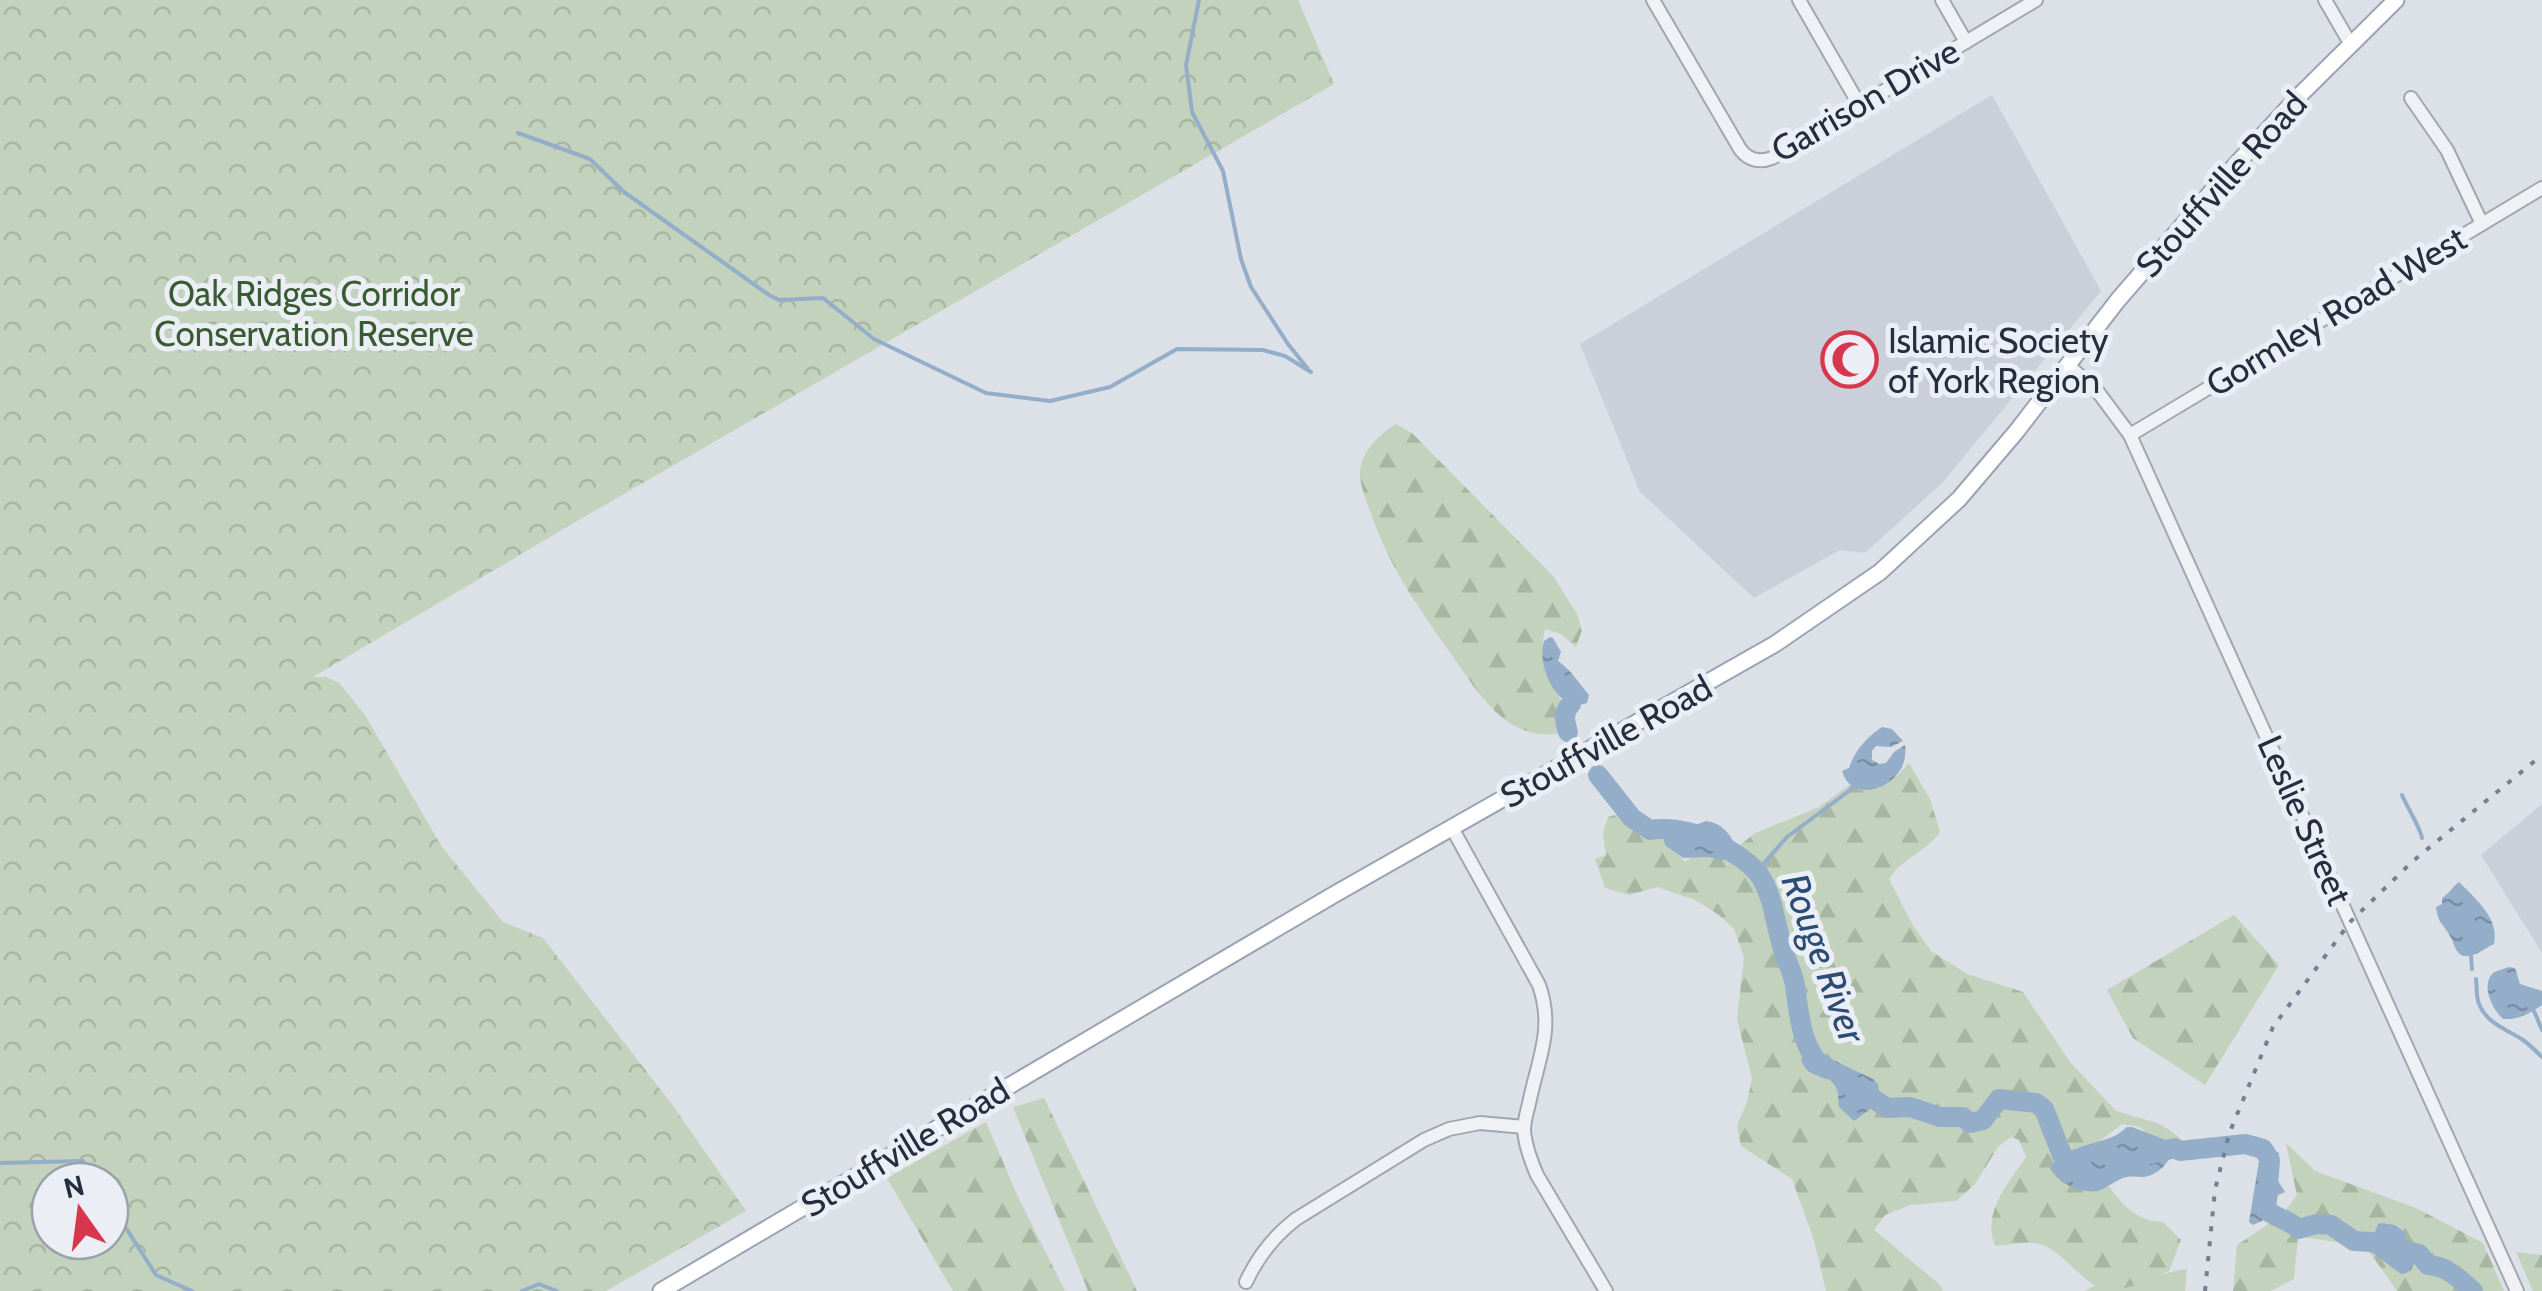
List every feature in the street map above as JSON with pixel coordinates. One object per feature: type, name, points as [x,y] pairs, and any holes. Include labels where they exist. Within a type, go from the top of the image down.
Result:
[{"type":"main road","name":"Stouffville Road","points":[[661,1291],[1335,894],[1775,644],[1880,572],[1960,500],[2118,300],[2221,181],[2350,43],[2396,0]]},
{"type":"street","name":"Garrison Drive","points":[[1653,0],[1740,149],[1748,158],[1760,161],[1772,158],[2036,0]]},
{"type":"street","points":[[1799,0],[1860,106]]},
{"type":"street","points":[[1942,0],[1966,42]]},
{"type":"street","points":[[2326,0],[2350,43]]},
{"type":"street","points":[[2411,98],[2446,150],[2482,224]]},
{"type":"street","name":"Gormley Road West","points":[[2130,435],[2542,188]]},
{"type":"street","name":"Leslie Street","points":[[2068,366],[2098,392],[2130,435],[2517,1291]]},
{"type":"street","points":[[1452,828],[1534,974],[1544,999],[1544,1045],[1524,1127],[1528,1155],[1606,1291]]},
{"type":"street","points":[[1246,1282],[1254,1264],[1278,1233],[1296,1218],[1424,1140],[1449,1129],[1480,1123],[1524,1127]]},
{"type":"shaded area","points":[[1992,95],[2101,291],[1942,483],[1865,553],[1840,550],[1754,598],[1640,492],[1580,344]]},
{"type":"shaded area","points":[[2542,804],[2542,953],[2481,855]]},
{"type":"green space","name":"Oak Ridges Corridor Conservation Reserve","points":[[0,0],[1298,0],[1334,84],[313,677],[339,683],[365,715],[442,847],[503,922],[543,938],[671,1103],[746,1211],[606,1291],[0,1291]]},
{"type":"green space","points":[[1396,424],[1412,433],[1553,576],[1577,614],[1582,630],[1576,647],[1561,634],[1545,629],[1543,641],[1547,674],[1572,712],[1561,733],[1524,730],[1496,712],[1438,636],[1395,567],[1364,495],[1360,475],[1368,450]]},
{"type":"green space","points":[[1909,763],[1930,799],[1940,832],[1889,879],[1912,924],[1931,951],[1967,974],[2023,992],[2070,1062],[2116,1111],[2160,1124],[2179,1137],[2178,1150],[2152,1139],[2140,1127],[2122,1124],[2088,1150],[2127,1207],[2149,1220],[2163,1222],[2181,1240],[2169,1271],[2132,1286],[2108,1290],[2092,1284],[2043,1245],[1995,1246],[1994,1210],[2026,1157],[2019,1140],[2011,1137],[1998,1147],[1975,1184],[1956,1201],[1910,1205],[1885,1215],[1874,1230],[1943,1291],[1826,1291],[1814,1240],[1792,1179],[1741,1146],[1737,1125],[1752,1078],[1737,1019],[1744,957],[1734,929],[1695,900],[1657,887],[1629,895],[1605,888],[1595,859],[1606,855],[1603,833],[1608,817],[1626,812],[1655,831],[1685,862],[1701,851],[1727,856],[1755,833],[1819,807],[1855,781],[1859,790],[1897,776]]},
{"type":"green space","points":[[2234,915],[2279,965],[2205,1085],[2133,1038],[2107,990]]},
{"type":"green space","points":[[1044,1098],[1137,1291],[1088,1291],[1013,1107]]},
{"type":"green space","points":[[986,1122],[1065,1291],[953,1291],[887,1178]]},
{"type":"green space","points":[[2286,1143],[2315,1171],[2416,1208],[2483,1243],[2504,1291],[2397,1291],[2366,1247],[2298,1236],[2294,1279],[2271,1291],[2233,1291],[2237,1245],[2282,1215],[2297,1195]]},
{"type":"green space","points":[[2516,1252],[2542,1255],[2542,1291],[2533,1291]]},
{"type":"green space","points":[[2187,1269],[2185,1291],[2085,1291],[2094,1286],[2117,1286]]},
{"type":"water","points":[[1550,637],[1561,652],[1558,661],[1589,695],[1587,703],[1566,702],[1551,685],[1542,651],[1544,641]]},
{"type":"water","points":[[1882,727],[1892,729],[1903,741],[1891,747],[1876,746],[1872,760],[1886,763],[1905,745],[1902,766],[1895,777],[1879,788],[1853,787],[1842,771],[1849,768],[1862,745]]},
{"type":"water","points":[[1706,821],[1720,826],[1730,836],[1735,845],[1731,858],[1683,858],[1665,845],[1661,826]]},
{"type":"water","points":[[2459,882],[2485,910],[2495,935],[2494,944],[2470,956],[2457,951],[2436,907]]},
{"type":"water","points":[[2515,968],[2520,984],[2542,991],[2542,1005],[2524,1016],[2503,1019],[2492,1004],[2488,984],[2493,973]]},
{"type":"water","points":[[1810,1049],[1873,1079],[1878,1084],[1880,1102],[1854,1121],[1839,1107],[1834,1084],[1804,1067],[1801,1059]]},
{"type":"water","points":[[2127,1127],[2176,1144],[2168,1161],[2155,1173],[2123,1178],[2092,1191],[2064,1183],[2050,1168],[2070,1151],[2114,1136]]},
{"type":"water","points":[[2266,1146],[2279,1153],[2278,1181],[2285,1192],[2278,1195],[2272,1219],[2253,1225],[2249,1222],[2260,1155]]},
{"type":"water","points":[[2381,1223],[2395,1225],[2406,1233],[2405,1241],[2417,1255],[2408,1272],[2401,1274],[2373,1253],[2371,1242]]},
{"type":"waterway","points":[[1199,0],[1186,65],[1192,112],[1223,171],[1241,259],[1251,287],[1308,369]]},
{"type":"waterway","points":[[518,133],[590,159],[624,192],[769,295],[779,300],[823,298],[874,339],[986,393],[1050,401],[1110,387],[1177,349],[1263,350],[1285,356],[1311,372]]},
{"type":"waterway","name":"Rouge River","points":[[1568,732],[1565,714],[1571,704]]},
{"type":"waterway","name":"Rouge River","points":[[1598,775],[1632,818],[1650,830],[1679,830],[1708,838],[1757,872],[1765,884],[1793,977],[1807,1043],[1827,1069]]},
{"type":"waterway","points":[[1757,871],[1787,837],[1853,788]]},
{"type":"waterway","points":[[2402,795],[2422,838]]},
{"type":"waterway","points":[[2471,956],[2472,969]]},
{"type":"waterway","points":[[2476,979],[2478,1001],[2487,1017],[2542,1057]]},
{"type":"waterway","points":[[2534,1011],[2542,1030]]},
{"type":"waterway","name":"Rouge River","points":[[1856,1087],[1887,1108],[1910,1107],[1940,1117],[1963,1117],[1970,1123],[1983,1120],[1999,1099],[2036,1103],[2044,1109],[2062,1155],[2074,1168],[2082,1167]]},
{"type":"waterway","name":"Rouge River","points":[[2150,1154],[2175,1148],[2180,1151],[2245,1144],[2263,1149],[2270,1160],[2266,1210],[2270,1213],[2299,1229],[2331,1225],[2354,1241],[2419,1254],[2428,1265],[2447,1271],[2473,1291]]},
{"type":"waterway","points":[[0,1163],[30,1162]]},
{"type":"waterway","points":[[130,1234],[156,1275],[192,1291]]},
{"type":"waterway","points":[[522,1291],[539,1284],[557,1291]]},
{"type":"railway","points":[[2205,1291],[2215,1190],[2229,1134],[2273,1027],[2351,921],[2413,861],[2542,755]]},
{"type":"place","name":"Islamic Society of York Region","points":[[1849,360]]}]
